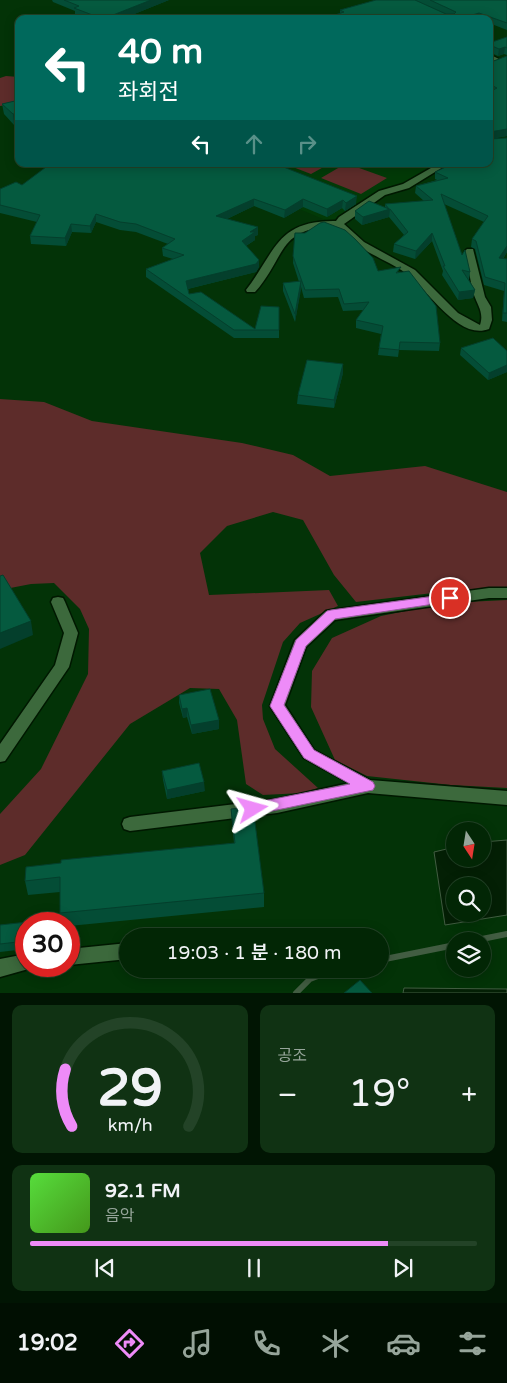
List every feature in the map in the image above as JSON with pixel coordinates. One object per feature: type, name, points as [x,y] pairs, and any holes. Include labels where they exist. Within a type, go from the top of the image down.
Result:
[{"type":"street","points":[[339,224],[342,219],[382,193],[406,186],[439,167]]},
{"type":"street","points":[[251,290],[259,282],[270,259],[282,244],[302,227],[310,224],[339,224],[361,244],[411,272],[454,315],[467,324],[480,329],[485,327],[487,320],[486,307],[480,297],[470,251]]},
{"type":"street","points":[[368,786],[309,754],[277,706],[300,644],[331,614],[489,593],[507,593]]},
{"type":"street","points":[[0,756],[62,667],[71,633],[58,602]]},
{"type":"street","points":[[130,824],[277,806],[368,786],[507,798]]},
{"type":"street","points":[[80,956],[119,952]]},
{"type":"street","points":[[0,968],[15,965]]},
{"type":"lane","points":[[493,58],[499,61]]},
{"type":"shaded area","points":[[15,77],[15,104],[0,106],[0,78]]},
{"type":"shaded area","points":[[199,167],[428,167],[402,184],[387,187],[330,222]]},
{"type":"shaded area","points":[[293,167],[324,167],[311,174]]},
{"type":"shaded area","points":[[340,167],[356,167],[387,178],[361,194],[321,178]]},
{"type":"shaded area","points":[[0,399],[44,402],[92,421],[242,443],[293,455],[330,476],[425,466],[507,492],[507,588],[450,591],[356,602],[334,575],[303,520],[273,512],[227,526],[200,553],[209,595],[329,590],[338,606],[300,623],[283,642],[262,705],[263,719],[275,749],[318,788],[302,793],[263,795],[246,784],[237,720],[219,689],[190,688],[130,724],[25,855],[0,865],[0,814],[41,769],[88,674],[89,629],[80,609],[54,583],[31,584],[0,590]]},
{"type":"shaded area","points":[[507,600],[507,788],[451,785],[367,776],[335,760],[311,707],[312,671],[332,638],[381,616],[445,603]]},
{"type":"shaded area","points":[[507,840],[507,915],[491,918],[491,877],[446,877],[446,922],[464,922],[445,925],[434,852],[446,849],[446,868],[491,868],[491,841]]},
{"type":"shaded area","points":[[404,988],[507,989],[507,993],[403,993]]},
{"type":"building","points":[[64,0],[151,0],[113,15],[92,15],[74,8],[79,6]]},
{"type":"building","points":[[376,0],[415,0],[446,14],[454,14],[456,12],[430,0],[507,0],[507,23],[493,18],[493,15],[479,13],[472,15],[335,15],[344,12],[340,10]]},
{"type":"building","points":[[507,37],[507,48],[499,49],[493,46],[493,42]]},
{"type":"building","points":[[507,56],[507,129],[493,131],[493,90],[497,88],[493,86],[493,61]]},
{"type":"building","points":[[15,101],[15,114],[13,114],[2,104]]},
{"type":"building","points":[[507,138],[507,246],[499,258],[507,259],[507,313],[503,313],[505,283],[485,277],[476,241],[472,239],[488,216],[441,194],[462,255],[465,250],[470,272],[462,270],[475,290],[459,292],[443,266],[445,266],[432,233],[416,251],[394,244],[408,232],[390,209],[363,217],[355,211],[369,201],[389,209],[385,204],[433,200],[416,186],[448,178],[435,172],[446,167],[493,167],[493,139]]},
{"type":"building","points":[[46,167],[284,167],[357,196],[346,203],[343,200],[327,209],[303,199],[285,210],[254,199],[216,216],[258,227],[250,232],[255,232],[242,241],[259,260],[256,264],[186,281],[189,294],[201,292],[255,329],[261,306],[279,307],[279,330],[234,330],[146,269],[184,255],[162,248],[175,239],[136,224],[120,222],[96,214],[90,226],[71,224],[65,238],[30,236],[40,215],[0,205],[0,189],[16,182],[22,185]]},
{"type":"building","points":[[324,222],[345,230],[355,239],[373,258],[378,271],[401,267],[396,273],[409,271],[436,306],[440,343],[400,342],[399,350],[379,348],[383,326],[356,320],[369,302],[344,304],[339,289],[305,290],[293,256],[295,233],[305,233]]},
{"type":"building","points":[[301,281],[295,314],[283,283]]},
{"type":"building","points":[[493,338],[507,351],[507,365],[489,373],[461,348]]},
{"type":"building","points":[[307,360],[343,364],[334,400],[298,395]]},
{"type":"building","points":[[3,575],[31,621],[0,633],[0,576]]},
{"type":"building","points":[[210,689],[219,720],[191,725],[187,708],[182,709],[179,695]]},
{"type":"building","points":[[199,763],[204,782],[167,790],[162,771]]},
{"type":"building","points":[[253,807],[264,893],[60,912],[60,877],[25,881],[26,867],[61,863],[61,860],[235,843],[231,809]]},
{"type":"building","points":[[15,923],[15,942],[0,944],[0,925]]},
{"type":"building","points":[[360,980],[372,993],[344,993]]},
{"type":"waterway","points":[[491,937],[507,934]]},
{"type":"waterway","points":[[389,958],[446,947]]},
{"type":"waterway","points":[[296,993],[313,978]]},
{"type":"route","points":[[253,809],[277,806],[368,786],[309,754],[277,706],[300,644],[331,614],[450,598]]}]
